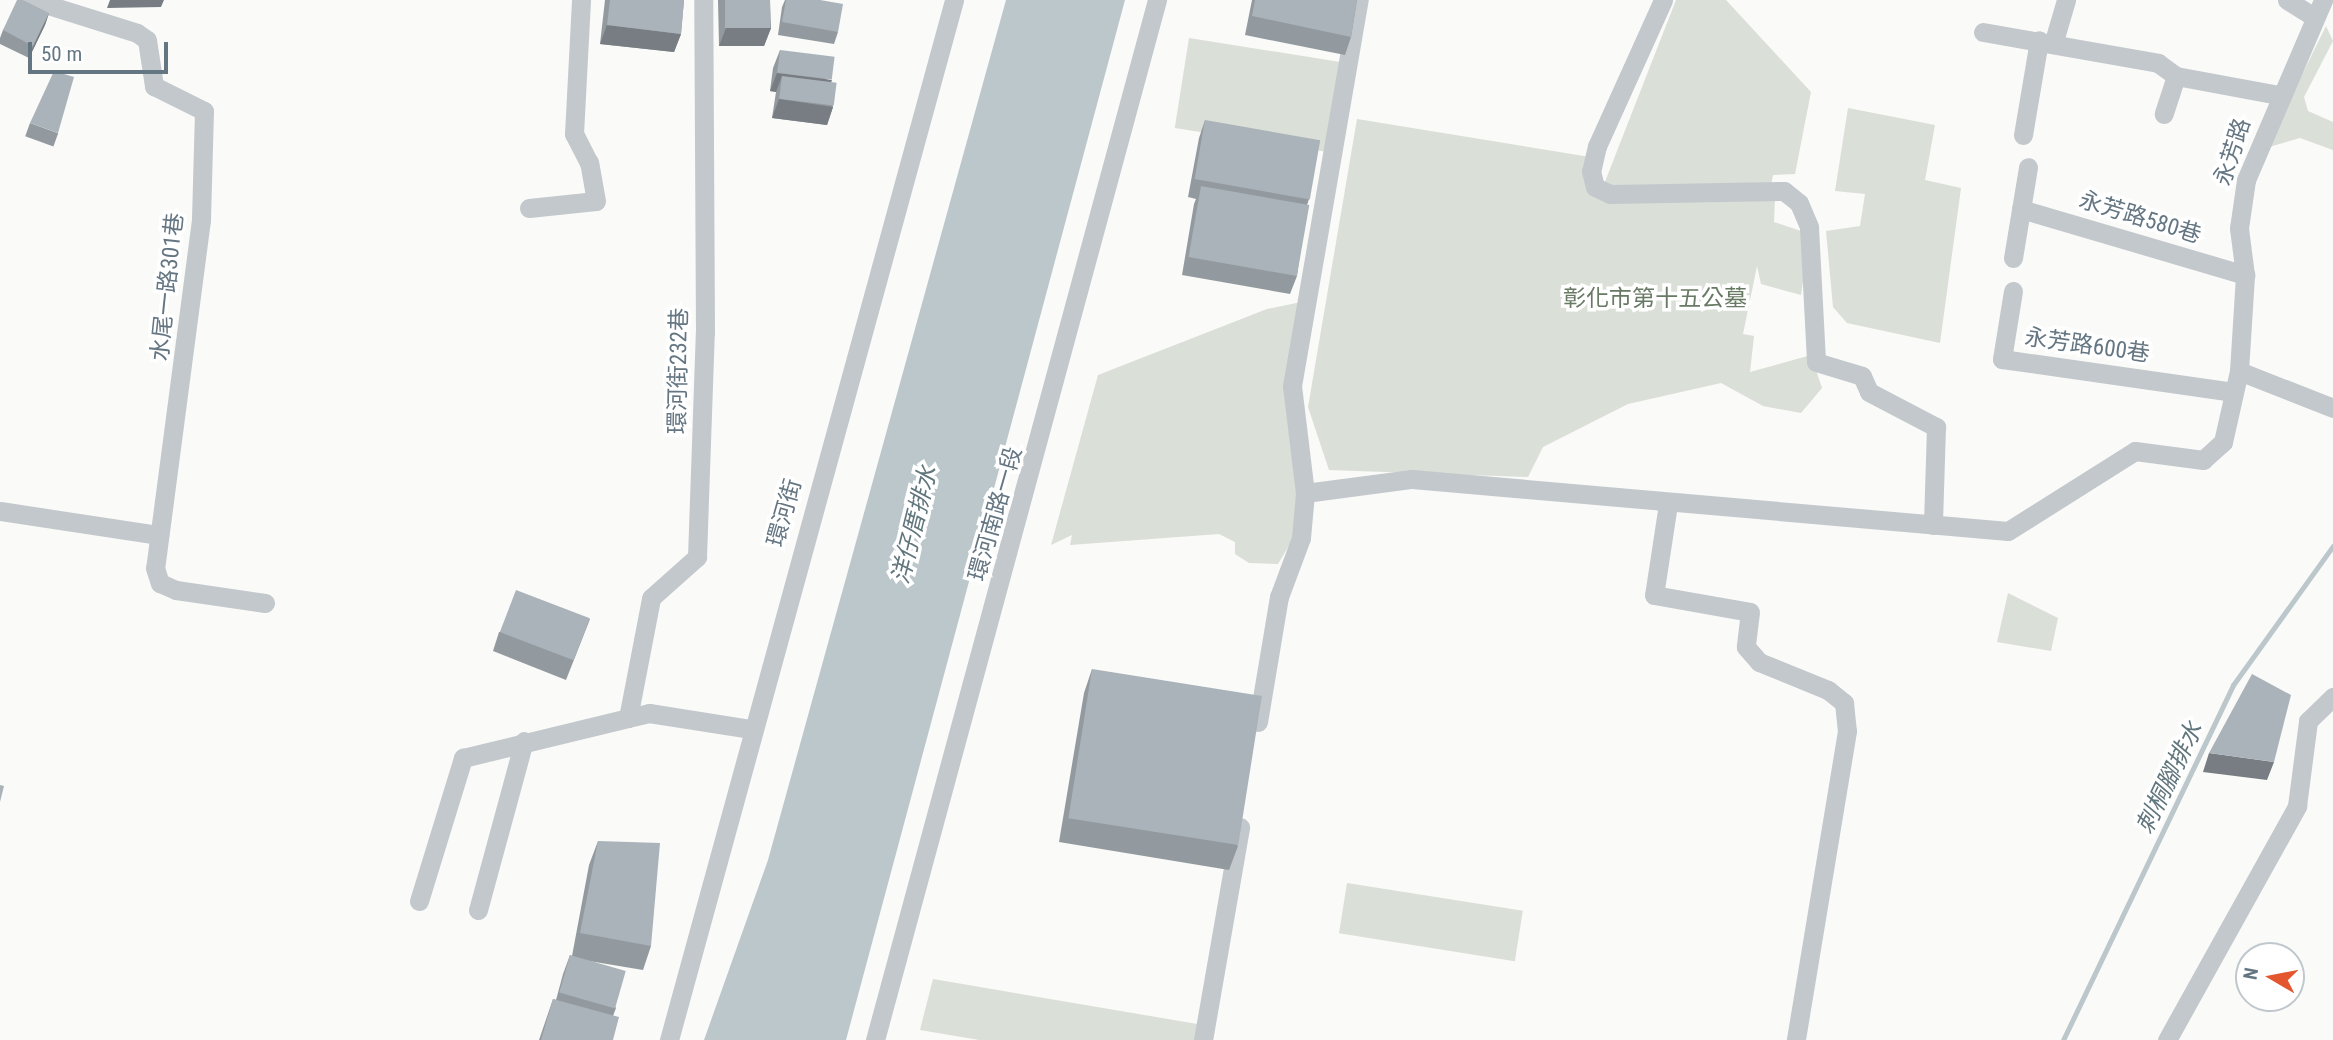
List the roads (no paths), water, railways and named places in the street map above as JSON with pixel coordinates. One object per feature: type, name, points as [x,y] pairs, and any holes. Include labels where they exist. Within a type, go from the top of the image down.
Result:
[{"type":"street","name":"水尾一路301巷","points":[[32,0],[137,33],[147,40],[154,86],[204,111],[201,220],[155,568],[160,583],[202,597],[265,603]]},
{"type":"street","points":[[528,208],[596,201],[589,163],[574,134],[581,0]]},
{"type":"street","name":"環河街232巷","points":[[628,718],[651,598],[697,557],[703,500],[703,0]]},
{"type":"street","name":"環河街","points":[[669,1040],[750,729],[954,0]]},
{"type":"street","name":"環河南路一段","points":[[875,1040],[1065,357],[1157,0]]},
{"type":"street","points":[[1254,745],[1279,597],[1301,538],[1305,493],[1292,386],[1359,0]]},
{"type":"street","points":[[1663,0],[1597,146],[1591,171],[1595,187],[1610,194],[1784,191],[1799,203],[1809,227],[1816,362],[1862,376],[1869,391],[1936,427],[1933,525]]},
{"type":"street","points":[[2023,135],[2046,40],[2066,0]]},
{"type":"street","points":[[2287,0],[2319,9]]},
{"type":"street","name":"永芳路","points":[[1305,493],[1412,479],[2008,531],[2135,451],[2203,460],[2223,442],[2239,371],[2245,275],[2239,228],[2246,180],[2279,95],[2319,9]]},
{"type":"street","points":[[1983,32],[2046,40],[2158,63],[2176,76],[2279,95]]},
{"type":"street","points":[[2164,114],[2176,76]]},
{"type":"street","points":[[2013,258],[2028,167]]},
{"type":"street","name":"永芳路580巷","points":[[2021,208],[2245,275]]},
{"type":"street","name":"永芳路600巷","points":[[2013,290],[2002,359],[2234,392]]},
{"type":"street","points":[[2239,371],[2333,408]]},
{"type":"street","points":[[1668,503],[1654,595],[1750,612],[1746,647],[1759,662],[1828,690],[1844,703],[1847,731],[1796,1040]]},
{"type":"street","points":[[0,511],[159,535]]},
{"type":"street","points":[[2167,1040],[2297,806],[2308,721],[2333,697]]},
{"type":"street","points":[[419,901],[463,758],[524,741],[649,713],[750,729]]},
{"type":"street","points":[[478,910],[524,741]]},
{"type":"street","points":[[1203,1040],[1242,812]]},
{"type":"water","name":"洋仔厝排水","points":[[1006,0],[1125,0],[846,1040],[704,1040],[768,860]]},
{"type":"waterway","name":"刺桐腳排水","points":[[2063,1040],[2233,685],[2333,546]]},
{"type":"park label","name":"彰化市第十五公墓","points":[[1655,299]]}]
